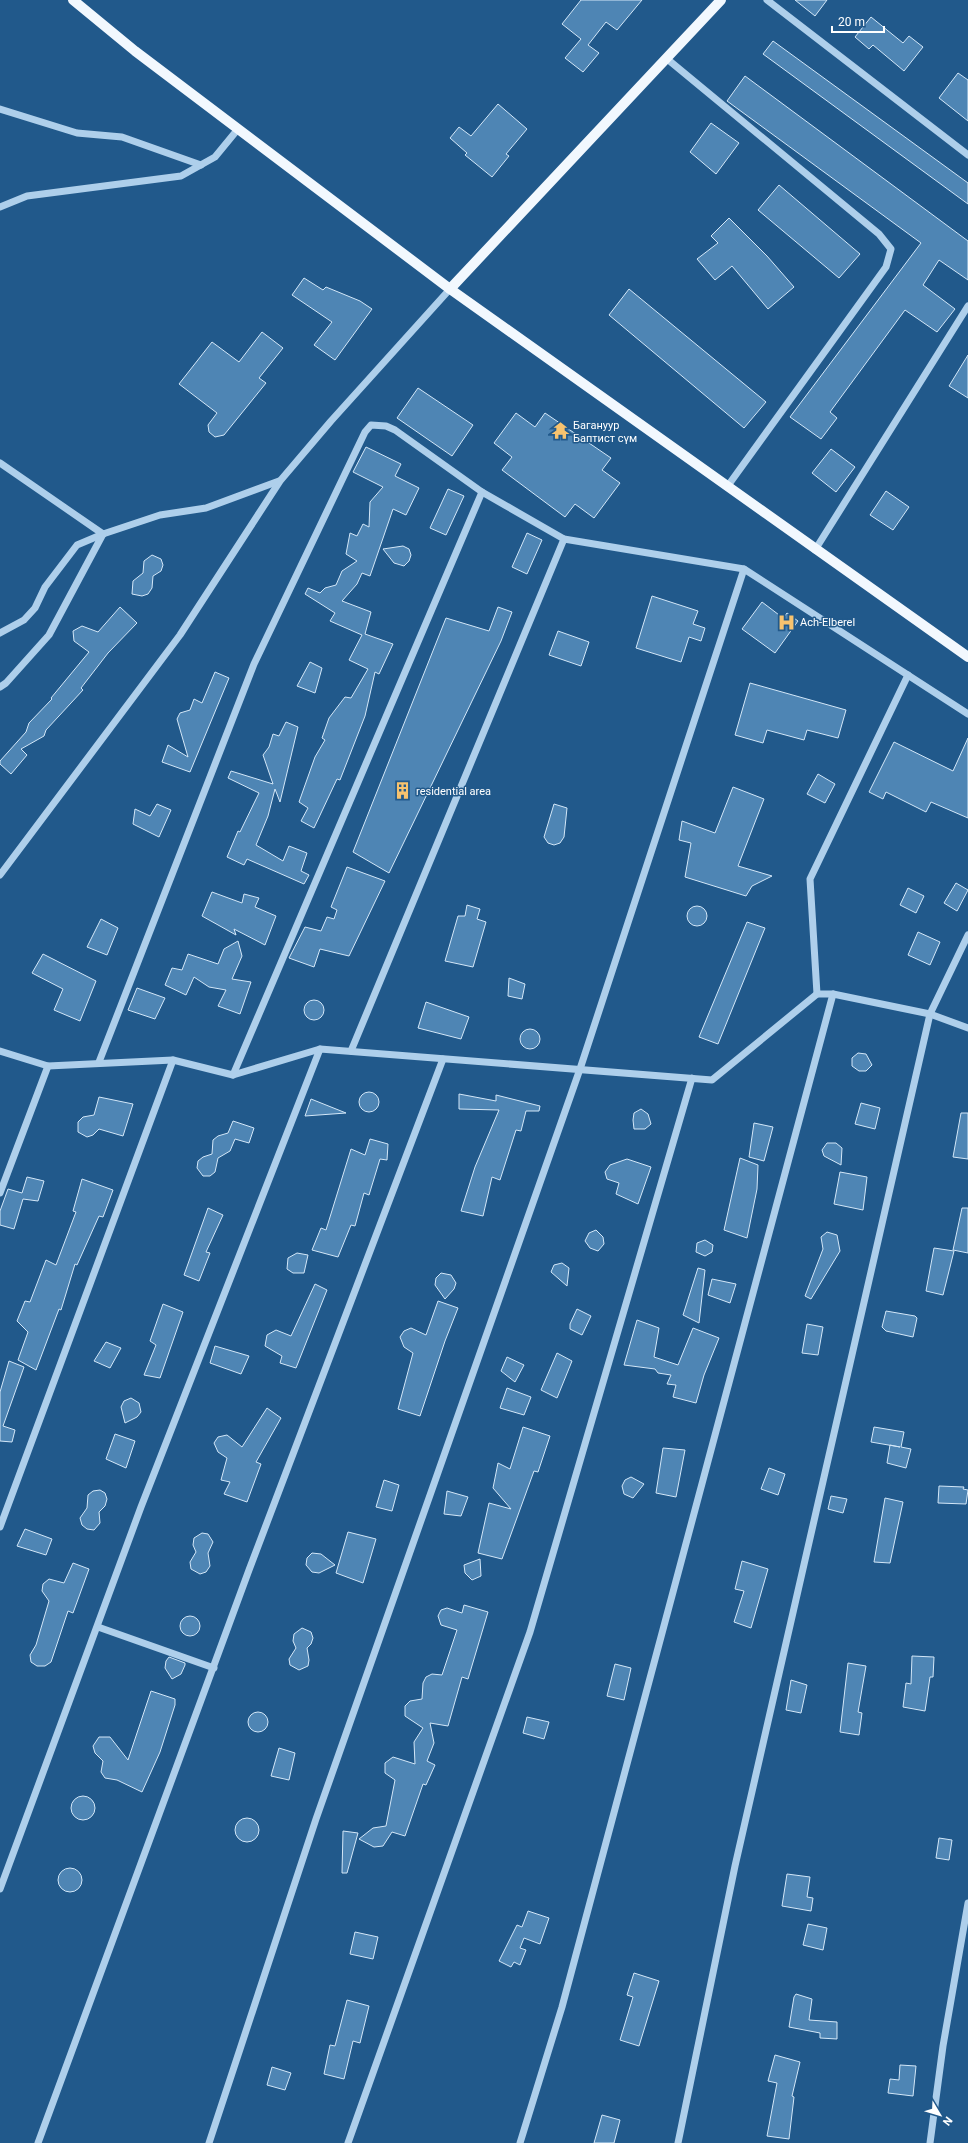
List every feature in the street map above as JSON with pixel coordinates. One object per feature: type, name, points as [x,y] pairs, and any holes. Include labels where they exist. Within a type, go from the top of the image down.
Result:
[{"type":"main road","points":[[73,0],[107,30],[450,289],[968,657]]},
{"type":"main road","points":[[450,289],[721,0]]},
{"type":"street","points":[[767,0],[968,155]]},
{"type":"street","points":[[666,58],[879,234],[891,249],[886,267],[727,487]]},
{"type":"street","points":[[0,109],[77,133],[122,137],[201,165]]},
{"type":"street","points":[[0,208],[27,196],[119,182],[181,176],[215,157],[238,129]]},
{"type":"street","points":[[0,875],[180,635],[280,481],[331,421],[450,289]]},
{"type":"street","points":[[816,550],[968,306]]},
{"type":"street","points":[[99,1062],[254,664],[365,432],[371,425],[386,426],[482,492],[564,539],[744,569],[968,714]]},
{"type":"street","points":[[0,463],[103,534]]},
{"type":"street","points":[[0,633],[24,620],[35,608],[45,587],[77,545],[103,534],[160,515],[206,508],[280,481]]},
{"type":"street","points":[[233,1075],[482,492]]},
{"type":"street","points":[[0,687],[6,683],[49,635],[103,534]]},
{"type":"street","points":[[351,1051],[564,539]]},
{"type":"street","points":[[209,2143],[316,1819],[580,1069],[744,569]]},
{"type":"street","points":[[817,994],[810,879],[908,675]]},
{"type":"street","points":[[678,2143],[737,1858],[930,1014],[968,935]]},
{"type":"street","points":[[0,1051],[48,1066],[99,1062],[173,1060],[233,1075],[320,1049],[712,1080],[817,994],[833,994],[930,1014],[968,1028]]},
{"type":"street","points":[[520,2143],[562,2007],[833,994]]},
{"type":"street","points":[[0,1889],[98,1627],[141,1507],[320,1049]]},
{"type":"street","points":[[38,2143],[249,1570],[443,1059]]},
{"type":"street","points":[[0,1527],[173,1060]]},
{"type":"street","points":[[0,1193],[48,1066]]},
{"type":"street","points":[[348,2143],[530,1632],[692,1078]]},
{"type":"street","points":[[98,1627],[214,1668]]},
{"type":"street","points":[[930,2143],[943,2046],[968,1903]]},
{"type":"building","points":[[581,0],[642,0],[617,30],[606,22],[588,45],[599,53],[583,72],[565,58],[581,39],[562,24]]},
{"type":"building","points":[[795,0],[827,0],[815,16]]},
{"type":"building","points":[[871,17],[903,43],[909,36],[923,47],[904,71],[873,45],[869,49],[855,37]]},
{"type":"building","points":[[773,41],[968,183],[968,204],[763,54]]},
{"type":"building","points":[[958,73],[968,80],[968,121],[939,98]]},
{"type":"building","points":[[745,76],[968,241],[968,280],[939,260],[923,285],[955,309],[937,332],[905,310],[830,412],[837,418],[821,439],[790,417],[921,243],[727,101]]},
{"type":"building","points":[[498,104],[527,129],[506,154],[509,156],[492,177],[465,155],[467,153],[450,138],[459,127],[471,136]]},
{"type":"building","points":[[711,123],[739,143],[716,174],[690,152]]},
{"type":"building","points":[[779,185],[860,254],[839,278],[758,210]]},
{"type":"building","points":[[729,218],[767,256],[794,287],[768,309],[732,266],[715,280],[697,259],[718,243],[711,236]]},
{"type":"building","points":[[304,278],[323,290],[326,287],[360,301],[372,309],[335,360],[314,345],[332,322],[292,295]]},
{"type":"building","points":[[629,289],[766,402],[744,428],[609,315]]},
{"type":"building","points":[[262,332],[283,348],[259,378],[266,383],[224,435],[215,437],[209,432],[208,425],[217,413],[179,384],[212,342],[239,362]]},
{"type":"building","points":[[968,355],[968,398],[949,386]]},
{"type":"building","points":[[418,388],[473,425],[452,456],[397,418]]},
{"type":"building","points":[[516,413],[535,427],[545,413],[611,458],[602,470],[620,483],[594,518],[575,504],[565,517],[502,470],[512,457],[494,443]]},
{"type":"building","points":[[366,447],[401,464],[395,476],[419,488],[406,515],[393,509],[370,576],[362,573],[357,584],[342,601],[371,612],[365,634],[393,644],[379,674],[375,672],[365,716],[340,780],[337,779],[314,828],[301,821],[308,808],[299,802],[315,757],[325,740],[322,738],[329,718],[345,697],[351,698],[368,669],[349,660],[362,635],[330,621],[335,613],[305,594],[308,588],[320,593],[325,588],[336,585],[342,571],[357,561],[346,554],[350,533],[357,536],[363,524],[369,527],[370,502],[383,487],[353,472]]},
{"type":"building","points":[[831,449],[855,467],[836,492],[812,473]]},
{"type":"building","points":[[448,489],[464,496],[446,535],[430,528]]},
{"type":"building","points":[[886,491],[909,507],[893,530],[870,515]]},
{"type":"building","points":[[527,533],[542,540],[527,574],[512,567]]},
{"type":"building","points":[[403,546],[409,549],[411,555],[409,561],[404,566],[394,563],[383,549]]},
{"type":"building","points":[[152,555],[161,559],[163,565],[161,571],[153,576],[152,588],[148,594],[142,596],[132,594],[133,581],[143,573],[144,561]]},
{"type":"building","points":[[652,596],[698,611],[693,624],[705,628],[701,641],[689,637],[681,662],[636,648]]},
{"type":"building","points":[[762,602],[783,618],[787,613],[798,621],[775,653],[742,629]]},
{"type":"building","points":[[120,607],[137,623],[108,653],[81,688],[83,690],[46,730],[44,736],[21,749],[27,755],[11,774],[0,764],[0,761],[26,732],[29,723],[52,699],[51,698],[89,652],[74,641],[73,631],[82,626],[98,632]]},
{"type":"building","name":"residential area","points":[[498,607],[512,612],[501,641],[389,873],[353,852],[446,618],[489,631]]},
{"type":"building","points":[[558,631],[589,642],[581,666],[549,655]]},
{"type":"building","points":[[310,662],[322,668],[315,693],[297,686]]},
{"type":"building","points":[[215,672],[229,678],[190,772],[162,762],[168,745],[188,757],[177,719],[180,713],[190,710],[194,699],[202,703]]},
{"type":"building","points":[[750,683],[846,710],[838,738],[807,730],[804,740],[767,730],[763,743],[735,735]]},
{"type":"building","points":[[286,722],[298,727],[280,802],[275,789],[268,816],[256,845],[283,861],[289,846],[307,853],[301,871],[309,875],[304,884],[247,859],[244,865],[227,857],[238,831],[240,832],[259,793],[228,778],[231,771],[273,784],[263,755],[269,747],[273,734],[279,736]]},
{"type":"building","points":[[968,738],[968,818],[931,802],[926,812],[886,792],[883,799],[869,792],[894,742],[953,771]]},
{"type":"building","points":[[818,774],[835,784],[825,803],[807,794]]},
{"type":"building","points":[[733,787],[764,799],[738,866],[772,876],[752,886],[746,896],[685,877],[691,843],[679,840],[682,821],[715,833]]},
{"type":"building","points":[[157,804],[171,810],[159,837],[133,824],[135,809],[150,816]]},
{"type":"building","points":[[554,804],[567,808],[564,837],[560,843],[554,845],[548,843],[544,837]]},
{"type":"building","points":[[347,867],[385,881],[349,956],[320,949],[314,967],[289,958],[305,927],[321,931],[327,917],[334,919],[337,910],[331,907]]},
{"type":"building","points":[[956,883],[968,890],[957,911],[944,903]]},
{"type":"building","points":[[908,888],[924,896],[916,913],[900,905]]},
{"type":"building","points":[[212,892],[242,903],[244,894],[259,898],[255,907],[276,916],[265,945],[234,929],[236,935],[202,916]]},
{"type":"building","points":[[467,905],[480,909],[477,919],[486,922],[473,967],[445,961],[458,916],[465,916]]},
{"type":"building","points":[[697,906],[704,909],[707,916],[704,923],[697,926],[690,923],[687,916],[690,909]]},
{"type":"building","points":[[101,919],[118,928],[107,955],[87,947]]},
{"type":"building","points":[[747,922],[765,928],[718,1044],[699,1037]]},
{"type":"building","points":[[918,932],[940,942],[930,965],[908,955]]},
{"type":"building","points":[[238,941],[242,956],[232,979],[251,982],[240,1014],[218,1006],[226,990],[209,987],[194,977],[186,995],[165,985],[172,968],[182,970],[188,954],[218,964],[224,949]]},
{"type":"building","points":[[43,954],[96,981],[80,1021],[54,1010],[63,989],[32,973]]},
{"type":"building","points":[[509,978],[525,984],[522,999],[508,996]]},
{"type":"building","points":[[137,988],[165,998],[155,1019],[128,1010]]},
{"type":"building","points":[[314,1000],[321,1003],[324,1010],[321,1017],[314,1020],[307,1017],[304,1010],[307,1003]]},
{"type":"building","points":[[426,1002],[469,1017],[461,1039],[418,1028]]},
{"type":"building","points":[[530,1029],[537,1032],[540,1039],[537,1046],[530,1049],[523,1046],[520,1039],[523,1032]]},
{"type":"building","points":[[858,1053],[866,1054],[872,1065],[866,1071],[859,1071],[852,1066],[852,1058]]},
{"type":"building","points":[[369,1092],[376,1095],[379,1102],[376,1109],[369,1112],[362,1109],[359,1102],[362,1095]]},
{"type":"building","points":[[459,1094],[496,1101],[496,1095],[540,1106],[539,1111],[526,1111],[521,1131],[516,1130],[500,1180],[492,1177],[483,1216],[461,1211],[475,1167],[499,1110],[459,1109]]},
{"type":"building","points":[[99,1097],[133,1104],[123,1136],[99,1129],[93,1135],[87,1137],[78,1132],[78,1122],[83,1117],[94,1115]]},
{"type":"building","points":[[311,1099],[346,1113],[305,1116]]},
{"type":"building","points":[[861,1103],[880,1108],[875,1129],[855,1124]]},
{"type":"building","points":[[641,1109],[648,1114],[651,1124],[645,1129],[634,1129],[634,1113]]},
{"type":"building","points":[[961,1113],[968,1113],[968,1159],[953,1157]]},
{"type":"building","points":[[233,1121],[254,1128],[249,1143],[235,1139],[230,1151],[218,1158],[215,1172],[210,1176],[203,1176],[197,1168],[198,1161],[203,1157],[212,1154],[213,1140],[218,1136],[228,1133]]},
{"type":"building","points":[[754,1123],[773,1127],[764,1161],[749,1157]]},
{"type":"building","points":[[370,1139],[388,1144],[387,1160],[380,1159],[369,1195],[364,1193],[355,1226],[351,1225],[338,1257],[312,1250],[321,1228],[326,1230],[351,1149],[365,1155]]},
{"type":"building","points":[[827,1143],[836,1143],[842,1148],[841,1165],[824,1156],[822,1150]]},
{"type":"building","points":[[740,1158],[758,1165],[757,1189],[747,1238],[724,1230]]},
{"type":"building","points":[[627,1159],[651,1167],[638,1204],[616,1194],[619,1183],[607,1179],[605,1172],[610,1165]]},
{"type":"building","points":[[840,1172],[867,1177],[863,1210],[834,1204]]},
{"type":"building","points":[[27,1177],[44,1181],[38,1201],[23,1199],[14,1229],[0,1225],[0,1211],[8,1189],[22,1193]]},
{"type":"building","points":[[82,1179],[113,1190],[103,1217],[99,1216],[77,1265],[75,1264],[61,1310],[59,1309],[36,1370],[18,1360],[28,1332],[17,1321],[25,1301],[30,1302],[46,1260],[56,1265],[76,1212],[73,1211]]},
{"type":"building","points":[[208,1208],[223,1215],[206,1252],[210,1253],[199,1281],[184,1275]]},
{"type":"building","points":[[962,1208],[968,1208],[968,1253],[953,1250]]},
{"type":"building","points":[[596,1230],[603,1237],[604,1244],[598,1251],[590,1248],[585,1241],[589,1233]]},
{"type":"building","points":[[827,1232],[837,1235],[840,1251],[811,1299],[805,1296],[823,1249],[821,1237]]},
{"type":"building","points":[[705,1240],[713,1245],[712,1252],[705,1256],[696,1252],[697,1243]]},
{"type":"building","points":[[934,1248],[954,1251],[943,1295],[926,1291]]},
{"type":"building","points":[[297,1253],[308,1255],[304,1273],[293,1273],[287,1269],[288,1258]]},
{"type":"building","points":[[562,1263],[569,1268],[567,1286],[551,1272],[554,1265]]},
{"type":"building","points":[[698,1268],[705,1270],[699,1323],[683,1315]]},
{"type":"building","points":[[441,1273],[451,1275],[456,1283],[454,1289],[445,1299],[435,1285],[436,1278]]},
{"type":"building","points":[[712,1279],[736,1284],[730,1303],[708,1295]]},
{"type":"building","points":[[315,1284],[327,1290],[296,1368],[280,1363],[282,1356],[265,1346],[267,1335],[276,1330],[291,1336]]},
{"type":"building","points":[[438,1301],[458,1308],[445,1341],[420,1416],[398,1409],[413,1353],[404,1347],[400,1337],[404,1331],[411,1328],[426,1335]]},
{"type":"building","points":[[163,1304],[183,1312],[160,1378],[144,1375],[156,1345],[150,1341]]},
{"type":"building","points":[[577,1309],[591,1316],[582,1335],[570,1329],[570,1324]]},
{"type":"building","points":[[886,1311],[915,1316],[917,1318],[913,1337],[886,1331],[882,1327]]},
{"type":"building","points":[[637,1320],[659,1328],[654,1357],[678,1365],[693,1328],[719,1338],[704,1375],[696,1403],[673,1397],[676,1385],[667,1384],[671,1375],[658,1373],[655,1369],[624,1365]]},
{"type":"building","points":[[807,1324],[823,1327],[818,1355],[802,1353]]},
{"type":"building","points":[[106,1342],[121,1348],[110,1368],[94,1361]]},
{"type":"building","points":[[215,1346],[249,1356],[241,1374],[210,1363]]},
{"type":"building","points":[[557,1353],[572,1361],[557,1398],[541,1390]]},
{"type":"building","points":[[507,1357],[524,1365],[515,1382],[501,1371]]},
{"type":"building","points":[[9,1361],[24,1367],[3,1426],[15,1430],[12,1442],[0,1441],[0,1392]]},
{"type":"building","points":[[507,1388],[531,1397],[524,1415],[500,1408]]},
{"type":"building","points":[[131,1398],[139,1403],[141,1412],[137,1417],[125,1423],[121,1407],[124,1401]]},
{"type":"building","points":[[267,1408],[281,1418],[256,1462],[261,1464],[247,1502],[224,1494],[230,1482],[221,1480],[227,1458],[218,1452],[214,1443],[218,1437],[227,1435],[242,1447]]},
{"type":"building","points":[[523,1427],[550,1436],[538,1472],[534,1471],[502,1559],[478,1553],[489,1503],[511,1509],[493,1488],[498,1463],[510,1469]]},
{"type":"building","points":[[874,1427],[904,1432],[901,1447],[911,1449],[906,1468],[887,1463],[890,1445],[871,1442]]},
{"type":"building","points":[[115,1434],[135,1441],[126,1468],[106,1459]]},
{"type":"building","points":[[663,1448],[685,1450],[676,1497],[656,1493]]},
{"type":"building","points":[[769,1468],[785,1474],[778,1495],[761,1489]]},
{"type":"building","points":[[631,1477],[644,1484],[633,1498],[624,1494],[622,1486],[625,1480]]},
{"type":"building","points":[[384,1480],[399,1485],[392,1511],[376,1507]]},
{"type":"building","points":[[939,1486],[964,1487],[963,1489],[968,1490],[966,1504],[938,1503]]},
{"type":"building","points":[[100,1490],[105,1493],[107,1499],[105,1506],[99,1512],[100,1523],[94,1530],[87,1529],[82,1525],[80,1518],[87,1508],[88,1495],[93,1491]]},
{"type":"building","points":[[447,1491],[468,1497],[461,1516],[444,1514]]},
{"type":"building","points":[[831,1496],[847,1499],[843,1513],[828,1509]]},
{"type":"building","points":[[885,1498],[903,1502],[890,1563],[874,1562]]},
{"type":"building","points":[[25,1529],[52,1539],[46,1555],[17,1546]]},
{"type":"building","points":[[348,1532],[376,1539],[363,1583],[336,1573]]},
{"type":"building","points":[[202,1533],[208,1534],[213,1542],[208,1553],[210,1566],[206,1572],[200,1574],[191,1569],[190,1562],[196,1552],[193,1545],[194,1538]]},
{"type":"building","points":[[312,1553],[321,1554],[335,1565],[319,1573],[312,1572],[306,1565],[307,1558]]},
{"type":"building","points":[[480,1559],[481,1576],[472,1580],[465,1573],[464,1565]]},
{"type":"building","points":[[742,1561],[768,1569],[751,1628],[734,1622],[744,1591],[735,1589]]},
{"type":"building","points":[[73,1563],[89,1569],[73,1613],[68,1611],[51,1662],[45,1666],[37,1666],[31,1662],[30,1655],[36,1645],[49,1601],[42,1591],[43,1584],[49,1579],[64,1583]]},
{"type":"building","points":[[464,1605],[488,1612],[468,1679],[462,1677],[448,1726],[430,1723],[434,1743],[427,1761],[435,1765],[426,1785],[423,1784],[405,1836],[392,1832],[383,1846],[374,1847],[359,1839],[373,1828],[386,1826],[395,1780],[385,1773],[385,1763],[393,1757],[415,1764],[414,1742],[423,1728],[405,1716],[405,1706],[410,1701],[422,1699],[423,1683],[426,1677],[432,1674],[442,1675],[457,1630],[441,1625],[438,1616],[441,1610],[447,1608],[462,1613]]},
{"type":"building","points":[[190,1616],[197,1619],[200,1626],[197,1633],[190,1636],[183,1633],[180,1626],[183,1619]]},
{"type":"building","points":[[302,1628],[311,1632],[313,1638],[311,1644],[307,1648],[309,1660],[308,1666],[299,1670],[290,1665],[289,1659],[296,1648],[293,1641],[294,1634]]},
{"type":"building","points":[[912,1656],[934,1657],[933,1677],[930,1677],[925,1711],[903,1707],[906,1683],[911,1684]]},
{"type":"building","points":[[169,1657],[185,1663],[181,1674],[172,1679],[165,1668],[166,1661]]},
{"type":"building","points":[[848,1663],[866,1666],[858,1712],[862,1713],[859,1735],[840,1732]]},
{"type":"building","points":[[615,1664],[631,1668],[624,1700],[607,1696]]},
{"type":"building","points":[[791,1680],[807,1685],[801,1713],[786,1710]]},
{"type":"building","points":[[151,1691],[175,1699],[175,1705],[160,1752],[142,1792],[117,1780],[105,1778],[101,1772],[103,1761],[95,1753],[93,1746],[99,1737],[110,1737],[128,1760]]},
{"type":"building","points":[[258,1712],[265,1715],[268,1722],[265,1729],[258,1732],[251,1729],[248,1722],[251,1715]]},
{"type":"building","points":[[527,1717],[549,1722],[544,1739],[523,1733]]},
{"type":"building","points":[[279,1748],[295,1753],[289,1780],[271,1776]]},
{"type":"building","points":[[83,1796],[91,1800],[95,1808],[91,1816],[83,1820],[75,1816],[71,1808],[75,1800]]},
{"type":"building","points":[[247,1818],[255,1822],[259,1830],[255,1838],[247,1842],[239,1838],[235,1830],[239,1822]]},
{"type":"building","points":[[343,1831],[358,1833],[347,1873],[342,1873]]},
{"type":"building","points":[[939,1838],[952,1840],[949,1860],[936,1858]]},
{"type":"building","points":[[70,1868],[78,1872],[82,1880],[78,1888],[70,1892],[62,1888],[58,1880],[62,1872]]},
{"type":"building","points":[[787,1874],[810,1877],[807,1897],[813,1898],[811,1911],[782,1906]]},
{"type":"building","points":[[528,1911],[549,1918],[540,1944],[524,1938],[520,1948],[526,1950],[520,1965],[514,1962],[511,1967],[499,1961],[517,1925],[522,1927]]},
{"type":"building","points":[[808,1924],[827,1928],[823,1950],[803,1945]]},
{"type":"building","points":[[355,1932],[378,1937],[373,1959],[350,1954]]},
{"type":"building","points":[[634,1973],[659,1981],[639,2046],[620,2040],[633,1997],[627,1995]]},
{"type":"building","points":[[796,1994],[812,1999],[809,2020],[837,2022],[837,2039],[820,2038],[820,2033],[789,2027],[794,1997]]},
{"type":"building","points":[[347,2000],[369,2006],[360,2043],[353,2041],[344,2079],[324,2074],[330,2045],[335,2046]]},
{"type":"building","points":[[775,2055],[800,2062],[792,2096],[794,2097],[789,2139],[767,2136],[777,2083],[768,2081]]},
{"type":"building","points":[[900,2065],[916,2066],[913,2096],[888,2093],[890,2079],[899,2080]]},
{"type":"building","points":[[272,2067],[291,2073],[285,2090],[267,2085]]},
{"type":"building","points":[[602,2115],[620,2120],[614,2143],[594,2143]]},
{"type":"place","name":"Багануур Баптист сүм","points":[[560,431]]},
{"type":"place","name":"Ach-Elberel","points":[[787,622]]},
{"type":"place","name":"residential area","points":[[403,791]]}]
